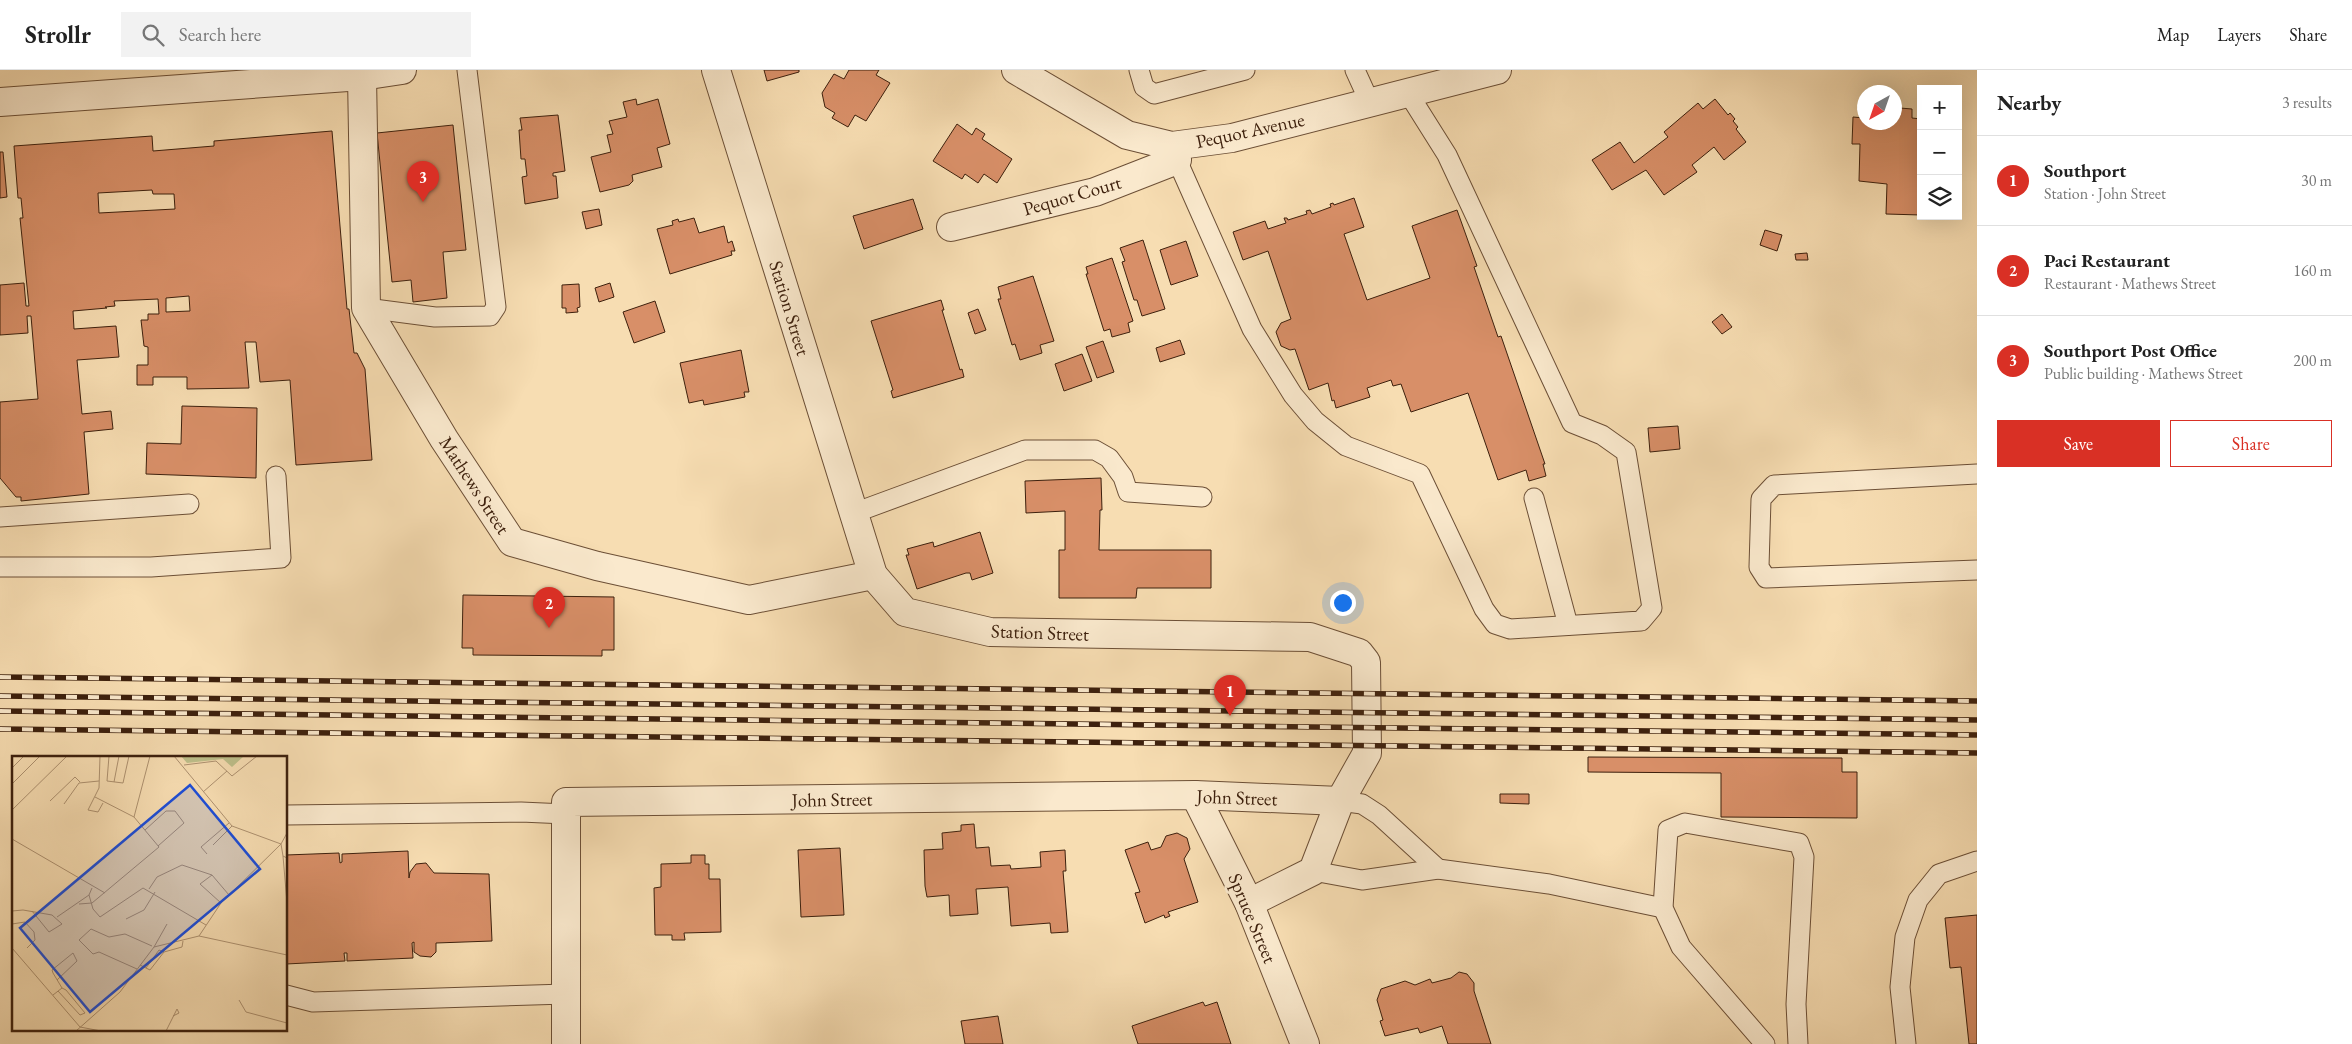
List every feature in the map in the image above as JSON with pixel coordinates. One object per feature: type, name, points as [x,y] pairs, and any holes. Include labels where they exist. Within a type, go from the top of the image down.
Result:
[{"type":"street","points":[[0,102],[362,76],[402,70]]},
{"type":"street","name":"Station Street","points":[[716,70],[873,575],[905,612],[990,632],[1310,638],[1359,653],[1366,662],[1366,753],[1340,801],[1313,871]]},
{"type":"street","name":"Pequot Avenue","points":[[1016,70],[1127,135],[1174,153],[1496,70]]},
{"type":"street","name":"Mathews Street","points":[[362,76],[366,308],[444,439],[512,542],[597,566],[749,600],[873,575]]},
{"type":"street","name":"Pequot Court","points":[[951,227],[1095,192],[1174,153]]},
{"type":"street","name":"John Street","points":[[566,814],[566,802],[1195,795],[1340,801]]},
{"type":"street","name":"Spruce Street","points":[[1195,795],[1249,902],[1305,1044]]},
{"type":"street","points":[[566,814],[566,1044]]},
{"type":"street","points":[[1249,902],[1313,871]]},
{"type":"lane","points":[[366,308],[435,317],[490,316],[496,307],[467,70]]},
{"type":"lane","points":[[1139,70],[1144,87],[1154,94],[1245,70]]},
{"type":"lane","points":[[1355,70],[1370,103]]},
{"type":"lane","points":[[1174,153],[1252,329],[1293,395],[1316,421],[1346,446],[1420,474],[1484,609],[1496,624],[1510,629],[1641,621],[1652,608],[1626,452],[1602,435],[1572,423],[1447,155],[1408,93]]},
{"type":"lane","points":[[854,514],[1025,450],[1095,450],[1109,458],[1123,477],[1128,492],[1202,497]]},
{"type":"lane","points":[[1977,474],[1774,485],[1761,498],[1759,567],[1766,578],[1977,570]]},
{"type":"lane","points":[[0,567],[151,567],[281,558],[276,476]]},
{"type":"lane","points":[[1534,498],[1568,625]]},
{"type":"lane","points":[[0,517],[189,504]]},
{"type":"lane","points":[[1340,801],[1362,804],[1379,815],[1438,869]]},
{"type":"lane","points":[[288,815],[521,812],[566,814]]},
{"type":"lane","points":[[1765,1044],[1682,947],[1663,908],[1668,830],[1685,823],[1799,843],[1804,857],[1796,1004],[1798,1044]]},
{"type":"lane","points":[[1906,1044],[1900,987],[1905,937],[1918,900],[1939,874],[1977,861]]},
{"type":"lane","points":[[1313,871],[1362,880],[1438,869],[1548,884],[1663,908]]},
{"type":"lane","points":[[288,996],[313,1002],[566,994]]},
{"type":"building","points":[[764,70],[799,70],[799,72],[767,81]]},
{"type":"building","points":[[849,70],[879,70],[876,75],[890,83],[866,121],[855,115],[848,127],[832,118],[835,113],[825,107],[822,93],[834,74],[844,79]]},
{"type":"building","points":[[636,99],[637,105],[658,99],[670,144],[657,148],[662,167],[632,175],[633,181],[629,185],[600,192],[591,157],[611,152],[607,135],[613,134],[609,121],[627,117],[623,102]]},
{"type":"building","points":[[1715,99],[1728,115],[1730,113],[1735,119],[1733,121],[1738,127],[1736,129],[1746,142],[1724,160],[1714,147],[1692,165],[1697,172],[1664,195],[1646,170],[1612,190],[1592,160],[1620,142],[1634,163],[1668,137],[1664,132],[1698,103],[1703,109]]},
{"type":"building","points":[[1902,108],[1912,109],[1912,118],[1917,119],[1917,215],[1886,214],[1887,184],[1859,181],[1860,144],[1852,144],[1853,117],[1857,117],[1857,130],[1902,130]]},
{"type":"building","points":[[558,115],[565,171],[553,173],[553,176],[556,176],[558,198],[525,204],[522,177],[527,176],[525,159],[521,159],[519,130],[522,130],[520,118]]},
{"type":"building","points":[[957,124],[972,135],[976,128],[985,134],[982,139],[1012,159],[997,183],[984,174],[978,183],[965,174],[962,179],[933,161]]},
{"type":"building","points":[[453,125],[466,250],[443,252],[447,298],[413,302],[411,280],[392,282],[377,133]]},
{"type":"building","points":[[332,131],[347,309],[349,309],[354,353],[357,353],[365,369],[372,460],[296,465],[290,380],[260,382],[256,342],[245,342],[249,388],[187,389],[187,377],[153,377],[153,385],[137,385],[137,365],[148,365],[148,347],[144,346],[141,320],[148,320],[148,314],[159,314],[158,299],[114,301],[115,306],[105,307],[107,308],[73,311],[74,329],[116,326],[119,357],[77,360],[82,414],[111,411],[113,429],[84,432],[89,494],[21,501],[21,497],[16,497],[0,478],[0,402],[38,399],[31,316],[27,316],[28,333],[0,335],[0,285],[24,283],[26,306],[29,306],[20,218],[23,218],[21,198],[18,198],[14,146],[152,136],[153,151],[214,146],[214,141]],"holes":[[[152,190],[153,194],[174,194],[175,209],[99,213],[98,193]],[[189,296],[190,311],[166,312],[166,298]]]},
{"type":"building","points":[[0,152],[3,152],[7,197],[0,198]]},
{"type":"building","points":[[1354,198],[1364,227],[1344,234],[1367,300],[1430,278],[1412,226],[1457,210],[1477,266],[1474,267],[1498,337],[1501,336],[1545,464],[1543,464],[1546,476],[1529,481],[1526,470],[1498,480],[1468,393],[1411,412],[1401,384],[1393,386],[1391,380],[1367,388],[1370,397],[1336,408],[1334,400],[1332,401],[1328,383],[1309,390],[1295,349],[1290,350],[1281,346],[1276,332],[1281,323],[1291,319],[1268,251],[1243,260],[1233,232],[1265,221],[1268,229],[1286,223],[1284,218],[1288,220],[1307,214],[1306,211],[1310,210],[1312,214],[1331,207],[1330,204],[1333,203],[1334,205]]},
{"type":"building","points":[[913,199],[923,229],[864,249],[853,216]]},
{"type":"building","points":[[599,209],[602,225],[586,229],[582,212]]},
{"type":"building","points":[[694,218],[699,233],[724,226],[728,243],[732,241],[735,251],[731,251],[732,255],[670,274],[657,229],[673,225],[672,221],[678,219],[679,222]]},
{"type":"building","points":[[1765,230],[1782,235],[1777,251],[1760,245]]},
{"type":"building","points":[[1143,240],[1165,309],[1142,316],[1137,300],[1134,300],[1122,262],[1125,261],[1120,248]]},
{"type":"building","points":[[1186,241],[1198,276],[1171,285],[1160,250]]},
{"type":"building","points":[[1807,253],[1808,260],[1796,260],[1795,254]]},
{"type":"building","points":[[1112,258],[1133,321],[1128,323],[1130,332],[1112,337],[1110,329],[1104,331],[1086,274],[1088,274],[1086,267]]},
{"type":"building","points":[[1033,276],[1054,341],[1040,345],[1042,353],[1020,360],[1015,344],[1012,345],[998,299],[1001,299],[998,287]]},
{"type":"building","points":[[610,283],[614,297],[599,302],[595,288]]},
{"type":"building","points":[[579,284],[580,307],[577,308],[578,312],[566,313],[566,308],[562,308],[562,285]]},
{"type":"building","points":[[941,300],[944,310],[942,310],[960,370],[962,369],[964,377],[893,398],[891,391],[893,390],[871,321]]},
{"type":"building","points":[[655,301],[665,332],[634,343],[623,312]]},
{"type":"building","points":[[978,309],[986,330],[975,334],[968,313]]},
{"type":"building","points":[[1722,314],[1732,327],[1722,334],[1712,322]]},
{"type":"building","points":[[1180,340],[1185,354],[1160,362],[1156,348]]},
{"type":"building","points":[[1103,341],[1114,372],[1097,378],[1086,347]]},
{"type":"building","points":[[741,350],[749,392],[744,392],[745,397],[704,405],[703,400],[689,403],[680,363]]},
{"type":"building","points":[[1082,354],[1092,381],[1064,391],[1055,364]]},
{"type":"building","points":[[182,406],[257,408],[256,478],[146,474],[147,443],[181,444]]},
{"type":"building","points":[[1678,426],[1680,449],[1650,452],[1648,428]]},
{"type":"building","points":[[1101,478],[1102,510],[1100,510],[1099,550],[1211,550],[1211,588],[1137,588],[1136,598],[1059,598],[1059,550],[1065,550],[1065,511],[1026,513],[1025,481]]},
{"type":"building","points":[[980,532],[993,573],[972,580],[970,573],[966,573],[917,589],[906,555],[909,555],[907,549],[933,542],[934,547]]},
{"type":"building","points":[[463,595],[614,597],[614,650],[602,650],[602,656],[473,655],[473,648],[462,648]]},
{"type":"building","points":[[1588,757],[1842,758],[1842,772],[1857,772],[1857,818],[1721,817],[1721,773],[1588,772]]},
{"type":"building","points":[[1500,794],[1529,794],[1529,804],[1500,803]]},
{"type":"building","points":[[974,824],[976,848],[989,847],[991,866],[1010,865],[1011,869],[1041,867],[1040,852],[1065,850],[1066,871],[1063,871],[1068,932],[1051,933],[1050,923],[1011,926],[1008,887],[976,889],[978,914],[950,916],[949,895],[927,897],[924,850],[943,849],[942,833],[961,831],[961,825]]},
{"type":"building","points":[[1177,833],[1187,838],[1190,849],[1184,859],[1198,902],[1168,912],[1170,916],[1165,918],[1164,915],[1145,923],[1135,893],[1140,892],[1125,850],[1148,842],[1151,850],[1161,847],[1166,836]]},
{"type":"building","points":[[840,848],[844,915],[801,917],[798,850]]},
{"type":"building","points":[[408,851],[409,878],[410,872],[416,864],[426,863],[434,873],[489,874],[492,941],[436,943],[436,952],[431,957],[420,956],[414,952],[414,942],[412,943],[413,958],[347,961],[347,953],[344,953],[345,961],[288,964],[288,855],[339,853],[340,863],[342,862],[342,854]]},
{"type":"building","points":[[691,855],[705,855],[705,864],[709,864],[709,879],[720,879],[721,932],[684,933],[685,940],[672,940],[672,935],[655,935],[654,888],[661,887],[661,864],[691,863]]},
{"type":"building","points":[[1977,915],[1977,1044],[1969,1044],[1961,967],[1950,968],[1945,918]]},
{"type":"building","points":[[1459,972],[1467,974],[1474,983],[1474,991],[1491,1044],[1448,1044],[1442,1026],[1420,1033],[1418,1028],[1385,1036],[1380,1021],[1383,1020],[1377,1000],[1381,989],[1405,981],[1415,985],[1430,979],[1432,983],[1451,978]]},
{"type":"building","points":[[1203,1002],[1205,1006],[1217,1002],[1231,1044],[1138,1044],[1132,1026]]},
{"type":"building","points":[[998,1016],[1003,1044],[965,1044],[961,1021]]},
{"type":"railway","points":[[0,677],[1977,701]]},
{"type":"railway","points":[[0,696],[1977,720]]},
{"type":"railway","points":[[0,711],[1977,735]]},
{"type":"railway","points":[[0,729],[1977,753]]},
{"type":"place","name":"Southport Post Office","points":[[423,202]]},
{"type":"place","name":"Paci Restaurant","points":[[549,628]]},
{"type":"place","name":"Southport","points":[[1230,716]]}]
